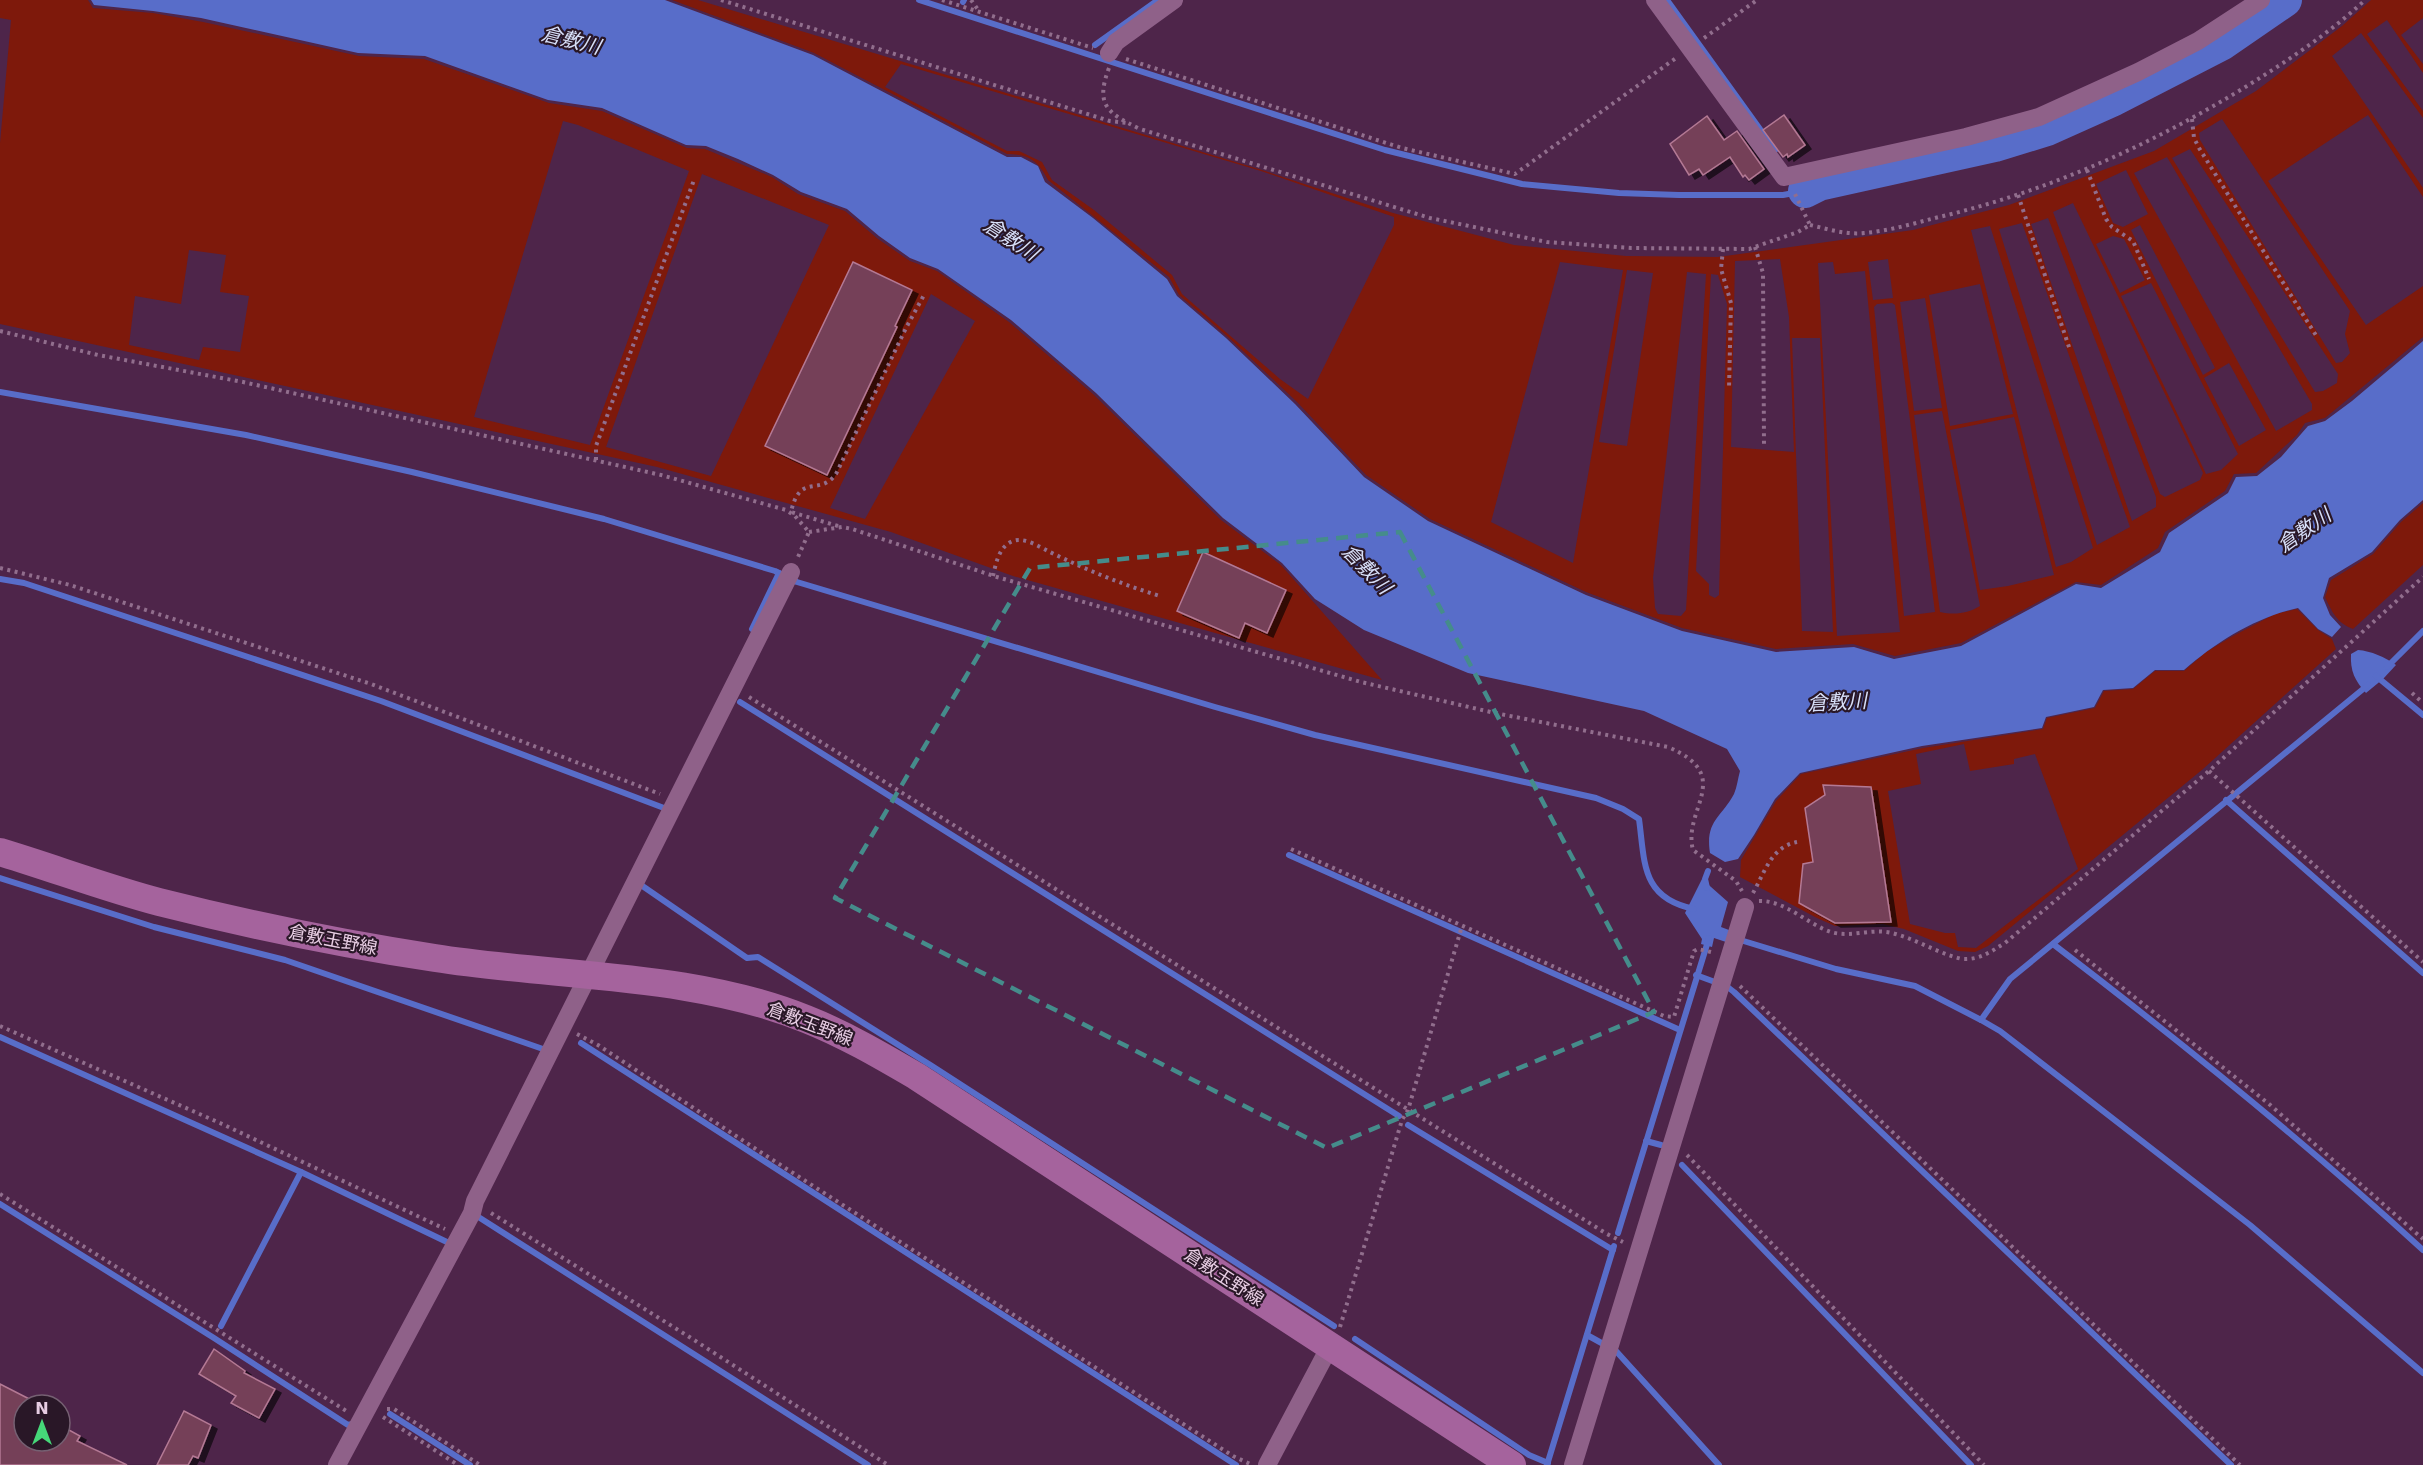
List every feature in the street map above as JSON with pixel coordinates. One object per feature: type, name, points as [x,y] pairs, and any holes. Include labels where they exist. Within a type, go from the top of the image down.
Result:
[{"type":"main road","name":"倉敷玉野線","points":[[0,852],[157,901],[260,926],[438,958],[672,986],[740,998],[805,1018],[863,1045],[926,1083],[1512,1465]]},
{"type":"street","points":[[1109,60],[1116,42],[1174,0]]},
{"type":"street","points":[[1655,0],[1695,44],[1784,177],[1966,137],[2039,117],[2073,103],[2188,46],[2261,0]]},
{"type":"street","points":[[337,1465],[366,1415],[472,1213],[475,1201],[788,577]]},
{"type":"street","points":[[1573,1465],[1745,907]]},
{"type":"street","points":[[1268,1464],[1330,1346]]},
{"type":"path","points":[[721,0],[1110,121],[1128,123]]},
{"type":"path","points":[[942,0],[1109,60],[1402,148],[1515,174],[1757,0]]},
{"type":"path","points":[[971,0],[979,12]]},
{"type":"path","points":[[1109,60],[1101,93],[1104,103],[1128,123],[1140,129],[1410,212],[1501,234],[1547,242],[1631,248],[1723,249],[1755,247],[1798,232],[1810,225],[1844,233],[1863,234],[1962,212],[2087,170],[2192,119],[2278,66],[2365,0]]},
{"type":"path","points":[[2192,119],[2194,138],[2199,148],[2318,337]]},
{"type":"path","points":[[2087,170],[2106,219],[2112,227],[2133,241],[2149,279]]},
{"type":"path","points":[[596,460],[596,446],[694,180]]},
{"type":"path","points":[[2018,195],[2070,350]]},
{"type":"path","points":[[1797,197],[1810,225]]},
{"type":"path","points":[[1755,247],[1763,273],[1764,445]]},
{"type":"path","points":[[1723,249],[1721,269],[1731,303],[1729,389]]},
{"type":"path","points":[[791,512],[796,494],[802,488],[826,483],[836,474],[924,295]]},
{"type":"path","points":[[0,331],[98,355],[254,385],[661,475],[900,543],[993,576],[1362,682],[1495,713],[1648,742],[1674,750],[1690,758],[1698,768],[1701,777],[1701,802],[1692,833],[1693,850],[1742,887],[1745,907]]},
{"type":"path","points":[[791,512],[809,532]]},
{"type":"path","points":[[809,532],[842,527]]},
{"type":"path","points":[[788,577],[809,532]]},
{"type":"path","points":[[993,576],[998,555],[1006,545],[1014,540],[1029,542],[1097,575],[1160,596]]},
{"type":"path","points":[[0,568],[70,585],[370,684],[666,797]]},
{"type":"path","points":[[1745,907],[1767,900],[1836,933],[1890,933],[1954,957],[1971,960],[1978,958],[2005,943],[2209,771],[2423,577]]},
{"type":"path","points":[[733,687],[1606,1234],[1622,1242],[1642,1243]]},
{"type":"path","points":[[2412,693],[2423,703]]},
{"type":"path","points":[[2209,771],[2423,962]]},
{"type":"path","points":[[1745,907],[1777,852],[1785,844],[1797,842]]},
{"type":"path","points":[[1291,849],[1462,928],[1669,1018],[1674,1017],[1692,954],[1698,949],[1713,953]]},
{"type":"path","points":[[1330,1346],[1339,1330],[1462,928]]},
{"type":"path","points":[[2075,950],[2269,1104],[2423,1239]]},
{"type":"path","points":[[1725,970],[2240,1465]]},
{"type":"path","points":[[0,1026],[220,1123],[460,1236]]},
{"type":"path","points":[[562,1028],[598,1045],[1233,1456],[1248,1464],[1268,1464]]},
{"type":"path","points":[[1674,1142],[1984,1465]]},
{"type":"path","points":[[0,1194],[366,1415],[458,1465]]},
{"type":"path","points":[[472,1213],[488,1212],[497,1216],[888,1465]]},
{"type":"path","points":[[366,1415],[387,1408],[394,1409],[480,1465]]},
{"type":"highlighted area","points":[[1400,532],[1654,1012],[1327,1148],[835,898],[1030,568]]},
{"type":"shaded area","points":[[0,0],[88,0],[93,8],[153,13],[203,22],[359,56],[424,59],[549,103],[602,111],[687,148],[705,149],[772,177],[798,194],[845,211],[878,239],[910,261],[937,271],[1009,322],[1093,394],[1221,520],[1281,565],[1382,680],[1013,576],[891,532],[657,467],[0,324],[0,143],[11,20],[0,18]],"holes":[[[563,121],[578,125],[689,171],[590,445],[474,417]],[[702,174],[829,225],[711,476],[606,447]],[[189,250],[226,255],[220,292],[249,296],[240,352],[203,347],[199,360],[129,345],[135,296],[181,304]],[[931,294],[975,321],[865,519],[830,508]],[[836,298],[897,327],[827,475]],[[1203,552],[1265,579],[1239,638],[1177,610]],[[1267,582],[1286,590],[1267,633],[1248,624]]]},
{"type":"shaded area","points":[[672,0],[698,0],[1262,170],[1393,213],[1514,245],[1626,256],[1718,257],[1913,230],[2009,205],[2154,151],[2256,91],[2342,26],[2371,0],[2423,0],[2423,18],[2401,35],[2423,64],[2423,73],[2387,20],[2367,34],[2423,111],[2423,118],[2361,33],[2332,56],[2423,188],[2423,197],[2368,115],[2268,181],[2366,325],[2423,286],[2423,337],[2325,418],[2305,423],[2297,435],[2256,473],[2234,474],[2225,491],[2165,532],[2158,548],[2101,585],[2076,582],[1961,643],[1895,656],[1853,644],[1776,649],[1682,628],[1586,592],[1430,519],[1366,475],[1297,402],[1228,337],[1179,295],[1169,277],[1048,180],[1036,163],[1021,155],[1007,154],[814,53]],"holes":[[[901,64],[1261,171],[1394,217],[1394,225],[1308,399],[1280,379],[1182,294],[1172,275],[1094,210],[1052,180],[1042,162],[1019,151],[1007,151],[885,87]],[[2222,119],[2350,311],[2345,334],[2350,353],[2342,362],[2336,363],[2200,140],[2199,133]],[[2190,149],[2338,374],[2337,383],[2323,391],[2315,392],[2172,158]],[[2167,157],[2312,404],[2312,410],[2276,431],[2134,173]],[[2126,170],[2148,214],[2123,227],[2113,223],[2096,184]],[[2073,203],[2203,473],[2200,480],[2165,497],[2160,494],[2053,212]],[[2048,218],[2156,497],[2156,507],[2132,521],[2031,224]],[[2022,223],[2130,527],[2097,545],[1999,229]],[[2140,225],[2215,368],[2203,375],[2131,230]],[[1990,226],[2093,548],[2071,562],[2056,567],[1971,230]],[[2113,236],[2124,239],[2145,280],[2120,293],[2096,244]],[[1780,259],[1789,317],[1794,452],[1731,447],[1735,261]],[[1888,259],[1893,298],[1873,300],[1868,262]],[[1560,262],[1623,270],[1573,563],[1491,522]],[[1833,262],[1835,274],[1865,271],[1900,632],[1837,636],[1818,263]],[[1627,270],[1653,273],[1627,446],[1599,442]],[[1687,272],[1706,274],[1686,610],[1681,616],[1658,614],[1655,608],[1653,578]],[[1711,274],[1718,275],[1727,304],[1719,595],[1715,598],[1709,595],[1709,584],[1696,571]],[[2151,283],[2238,454],[2221,470],[2206,474],[2121,296]],[[1980,284],[2013,414],[1950,426],[1929,295]],[[1925,298],[1942,408],[1914,411],[1900,302]],[[1892,303],[1895,305],[1935,612],[1904,616],[1874,307],[1877,304]],[[1792,338],[1820,338],[1833,632],[1802,631]],[[2229,363],[2266,430],[2239,446],[2204,378]],[[1942,411],[1980,606],[1965,612],[1940,612],[1914,415]],[[2014,417],[2054,575],[1980,590],[1950,430]]]},
{"type":"shaded area","points":[[2423,503],[2423,565],[2353,629],[2343,624],[2325,597],[2331,580],[2373,554],[2401,522]]},
{"type":"shaded area","points":[[2297,609],[2318,630],[2332,639],[2336,649],[2203,769],[1988,946],[1975,952],[1958,951],[1904,929],[1883,924],[1835,926],[1740,877],[1741,860],[1776,801],[1801,774],[1923,748],[2043,729],[2047,718],[2095,708],[2104,691],[2133,689],[2155,671],[2184,671],[2206,652],[2275,614]],"holes":[[[1964,744],[1970,771],[2014,764],[2014,759],[2035,754],[2078,869],[1976,948],[1958,947],[1955,933],[1945,933],[1910,924],[1888,791],[1921,784],[1916,754]],[[1839,786],[1871,787],[1891,922],[1835,923],[1813,862],[1805,808]]]},
{"type":"water","name":"倉敷川","points":[[91,0],[665,0],[813,55],[1007,157],[1021,157],[1038,166],[1045,182],[1167,279],[1177,296],[1226,338],[1295,404],[1364,477],[1428,521],[1586,595],[1682,631],[1776,652],[1854,647],[1894,659],[1961,646],[2076,584],[2101,588],[2160,552],[2169,533],[2228,493],[2236,477],[2257,476],[2281,457],[2308,426],[2325,421],[2423,341],[2423,500],[2400,520],[2372,552],[2329,578],[2323,598],[2330,615],[2341,627],[2332,637],[2318,629],[2298,608],[2282,612],[2252,624],[2223,640],[2184,670],[2155,670],[2133,688],[2103,690],[2094,707],[2046,717],[2042,728],[1922,746],[1800,773],[1775,799],[1738,859],[1725,862],[1710,853],[1709,842],[1715,820],[1734,794],[1740,771],[1727,749],[1644,711],[1468,673],[1364,630],[1315,599],[1282,563],[1223,518],[1096,393],[1011,320],[938,269],[910,258],[847,209],[801,192],[773,175],[738,159],[706,146],[686,145],[602,108],[548,100],[425,56],[358,53],[201,18],[94,5]]},
{"type":"water","points":[[2358,650],[2378,655],[2396,665],[2366,693],[2356,680],[2351,666],[2351,654]]},
{"type":"water","points":[[1702,879],[1728,902],[1721,927],[1729,930],[1726,942],[1714,938],[1712,947],[1701,944],[1702,939],[1685,913]]},
{"type":"building","points":[[1784,115],[1805,145],[1788,157],[1787,154],[1783,157],[1763,130]]},
{"type":"building","points":[[1707,116],[1724,140],[1737,131],[1764,169],[1749,180],[1745,175],[1743,177],[1730,157],[1703,175],[1699,169],[1689,175],[1670,144]]},
{"type":"building","points":[[853,262],[912,290],[895,326],[897,327],[827,475],[765,446]]},
{"type":"building","points":[[1203,552],[1286,590],[1267,633],[1245,623],[1239,638],[1177,611]]},
{"type":"building","points":[[1823,785],[1871,787],[1891,922],[1835,923],[1799,903],[1803,864],[1813,862],[1805,808],[1825,795]]},
{"type":"building","points":[[214,1349],[245,1371],[244,1373],[275,1389],[259,1418],[231,1403],[236,1396],[199,1374]]},
{"type":"building","points":[[0,1384],[18,1393],[12,1393],[12,1453],[72,1453],[72,1432],[80,1436],[77,1441],[127,1465],[0,1465]]},
{"type":"building","points":[[184,1411],[211,1425],[198,1458],[193,1456],[188,1465],[157,1465]]},
{"type":"waterway","points":[[919,0],[1385,150],[1522,184],[1619,193],[1679,195],[1783,195],[1805,191]]},
{"type":"waterway","points":[[1095,45],[1158,0]]},
{"type":"waterway","points":[[1667,0],[1775,150]]},
{"type":"waterway","points":[[1805,191],[1819,184],[1995,145],[2047,129],[2114,99],[2221,44],[2285,0]]},
{"type":"waterway","points":[[0,392],[246,435],[412,472],[604,519],[775,571],[797,582],[1215,707],[1315,735],[1596,798],[1623,809],[1639,819],[1645,864],[1655,887],[1677,904],[1694,909]]},
{"type":"waterway","points":[[752,629],[779,573]]},
{"type":"waterway","points":[[0,579],[24,583],[381,701],[664,808]]},
{"type":"waterway","points":[[2387,667],[2423,631]]},
{"type":"waterway","points":[[2376,676],[2423,715]]},
{"type":"waterway","points":[[1737,939],[1836,969],[1915,986],[1981,1020],[2010,979],[2368,685]]},
{"type":"waterway","points":[[740,702],[1399,1116]]},
{"type":"waterway","points":[[2226,800],[2423,973]]},
{"type":"waterway","points":[[1289,855],[1680,1030]]},
{"type":"waterway","points":[[1707,888],[1705,879],[1708,871]]},
{"type":"waterway","points":[[0,878],[154,927],[285,960],[543,1049]]},
{"type":"waterway","points":[[641,885],[747,958],[758,957],[932,1066],[1334,1326]]},
{"type":"waterway","points":[[1618,1233],[1709,938]]},
{"type":"waterway","points":[[2053,944],[2241,1093],[2423,1250]]},
{"type":"waterway","points":[[1696,975],[1715,982]]},
{"type":"waterway","points":[[1725,985],[2231,1465]]},
{"type":"waterway","points":[[1981,1020],[2000,1031],[2250,1225],[2423,1373]]},
{"type":"waterway","points":[[0,1037],[301,1172],[449,1243]]},
{"type":"waterway","points":[[581,1043],[1236,1465]]},
{"type":"waterway","points":[[1408,1125],[1613,1250]]},
{"type":"waterway","points":[[1646,1141],[1661,1145]]},
{"type":"waterway","points":[[1682,1165],[1971,1465]]},
{"type":"waterway","points":[[221,1326],[301,1172]]},
{"type":"waterway","points":[[0,1204],[348,1425],[351,1424]]},
{"type":"waterway","points":[[480,1218],[868,1465]]},
{"type":"waterway","points":[[1547,1465],[1614,1246]]},
{"type":"waterway","points":[[1587,1335],[1616,1351],[1719,1465]]},
{"type":"waterway","points":[[1355,1339],[1529,1455],[1548,1463]]},
{"type":"waterway","points":[[390,1414],[470,1465]]}]
